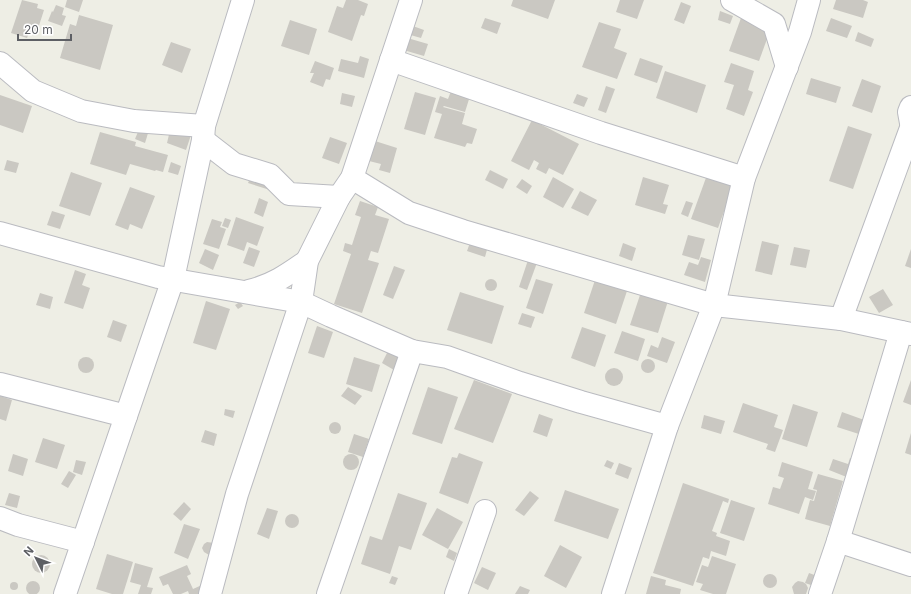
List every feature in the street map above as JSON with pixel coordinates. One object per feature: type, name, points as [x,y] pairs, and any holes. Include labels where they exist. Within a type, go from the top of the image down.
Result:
[{"type":"street","points":[[65,594],[173,279],[203,133],[243,0]]},
{"type":"street","points":[[210,594],[237,494],[301,302],[307,260],[339,197],[352,178],[411,0]]},
{"type":"street","points":[[732,0],[774,24],[787,67]]},
{"type":"street","points":[[613,594],[667,426],[714,305],[744,178],[800,32],[809,0]]},
{"type":"street","points":[[391,60],[601,133],[744,178]]},
{"type":"street","points":[[0,63],[33,91],[81,111],[203,133],[234,164],[270,175],[289,194],[339,197]]},
{"type":"street","points":[[911,107],[909,112],[911,123]]},
{"type":"street","points":[[841,319],[911,128]]},
{"type":"street","points":[[352,178],[409,213],[463,231],[714,305],[841,319],[906,333],[820,594]]},
{"type":"street","points":[[0,233],[158,277],[301,302],[412,351],[447,357],[520,383],[667,426]]},
{"type":"street","points":[[247,292],[264,287],[279,280],[307,260]]},
{"type":"street","points":[[328,594],[412,351]]},
{"type":"street","points":[[0,384],[126,416]]},
{"type":"street","points":[[456,594],[485,511]]},
{"type":"street","points":[[0,518],[18,525],[83,542]]},
{"type":"street","points":[[838,541],[911,565]]},
{"type":"building","points":[[22,0],[38,4],[37,8],[44,10],[36,35],[29,32],[27,38],[11,33]]},
{"type":"building","points":[[67,0],[83,0],[79,12],[65,7]]},
{"type":"building","points":[[346,0],[358,0],[368,4],[364,16],[361,15],[352,41],[328,32],[337,6],[343,8]]},
{"type":"building","points":[[513,0],[555,0],[548,19],[511,6]]},
{"type":"building","points":[[620,0],[644,0],[637,19],[616,12]]},
{"type":"building","points":[[836,0],[863,0],[868,2],[863,18],[833,9]]},
{"type":"building","points":[[681,2],[691,6],[684,24],[674,20]]},
{"type":"building","points":[[56,5],[64,8],[62,15],[66,16],[62,26],[48,21]]},
{"type":"building","points":[[720,11],[733,16],[730,24],[718,20]]},
{"type":"building","points":[[79,15],[113,25],[100,70],[60,58],[70,24],[76,26]]},
{"type":"building","points":[[485,18],[501,23],[497,34],[481,28]]},
{"type":"building","points":[[741,18],[771,28],[759,61],[729,51]]},
{"type":"building","points":[[831,18],[852,26],[847,38],[826,31]]},
{"type":"building","points":[[290,20],[317,29],[309,55],[281,46]]},
{"type":"building","points":[[599,22],[621,29],[614,48],[627,53],[617,79],[582,67]]},
{"type":"building","points":[[410,25],[424,30],[421,38],[407,34]]},
{"type":"building","points":[[858,32],[874,39],[871,47],[855,41]]},
{"type":"building","points":[[404,37],[428,44],[424,56],[400,49]]},
{"type":"building","points":[[171,42],[191,49],[182,73],[162,65]]},
{"type":"building","points":[[360,56],[369,59],[364,78],[338,71],[341,59],[358,63]]},
{"type":"building","points":[[640,58],[663,66],[657,83],[634,75]]},
{"type":"building","points":[[315,61],[334,68],[330,80],[326,79],[323,87],[310,82],[314,73],[310,73]]},
{"type":"building","points":[[731,63],[754,71],[748,90],[753,92],[744,116],[726,109],[734,85],[724,82]]},
{"type":"building","points":[[665,71],[706,85],[697,113],[656,98]]},
{"type":"building","points":[[811,78],[841,87],[836,103],[806,94]]},
{"type":"building","points":[[862,79],[881,86],[872,113],[852,106]]},
{"type":"building","points":[[606,86],[615,89],[606,113],[598,110]]},
{"type":"building","points":[[451,91],[470,96],[465,112],[443,107],[465,113],[462,124],[477,129],[472,144],[467,143],[465,147],[434,138],[442,114],[435,112],[440,96],[448,99]]},
{"type":"building","points":[[415,92],[436,98],[425,135],[404,129]]},
{"type":"building","points":[[342,93],[355,96],[352,107],[340,104]]},
{"type":"building","points":[[577,94],[588,98],[584,107],[573,103]]},
{"type":"building","points":[[0,95],[32,106],[23,133],[0,125]]},
{"type":"building","points":[[532,120],[579,144],[563,175],[549,168],[546,174],[536,169],[539,163],[534,160],[529,170],[511,161]]},
{"type":"building","points":[[171,126],[192,132],[186,150],[167,143]]},
{"type":"building","points":[[848,126],[872,134],[853,189],[829,181]]},
{"type":"building","points":[[140,127],[149,130],[145,143],[135,139]]},
{"type":"building","points":[[100,132],[136,142],[135,146],[168,155],[163,172],[130,164],[126,175],[90,164]]},
{"type":"building","points":[[330,137],[347,143],[339,164],[322,158]]},
{"type":"building","points":[[375,141],[397,148],[390,173],[379,170],[381,164],[369,161]]},
{"type":"building","points":[[7,160],[19,163],[16,173],[4,170]]},
{"type":"building","points":[[171,162],[181,166],[178,175],[168,172]]},
{"type":"building","points":[[490,170],[508,179],[503,189],[485,180]]},
{"type":"building","points":[[71,172],[102,183],[90,216],[59,206]]},
{"type":"building","points":[[252,174],[274,181],[270,190],[248,183]]},
{"type":"building","points":[[707,175],[734,184],[718,228],[691,219]]},
{"type":"building","points":[[553,177],[574,189],[563,208],[543,197]]},
{"type":"building","points":[[643,177],[669,185],[663,204],[668,205],[665,214],[635,205]]},
{"type":"building","points":[[522,179],[532,186],[527,194],[516,187]]},
{"type":"building","points":[[130,187],[155,196],[142,229],[130,224],[128,230],[115,225]]},
{"type":"building","points":[[580,191],[597,200],[588,216],[571,208]]},
{"type":"building","points":[[259,198],[268,202],[263,217],[254,213]]},
{"type":"building","points":[[360,201],[378,207],[375,215],[389,219],[378,253],[371,251],[368,260],[379,263],[362,313],[334,304],[351,254],[343,251],[345,243],[352,245],[361,217],[355,215]]},
{"type":"building","points":[[686,201],[693,203],[688,217],[681,214]]},
{"type":"building","points":[[52,211],[65,215],[60,229],[47,225]]},
{"type":"building","points":[[236,217],[264,227],[257,246],[247,242],[244,251],[227,245]]},
{"type":"building","points":[[225,218],[231,220],[228,228],[222,226]]},
{"type":"building","points":[[212,219],[222,222],[220,227],[226,229],[219,249],[203,244]]},
{"type":"building","points":[[688,235],[705,239],[699,260],[682,255]]},
{"type":"building","points":[[471,240],[488,246],[485,257],[467,251]]},
{"type":"building","points":[[762,241],[779,245],[772,275],[755,271]]},
{"type":"building","points":[[623,243],[636,248],[632,261],[619,256]]},
{"type":"building","points":[[249,247],[260,251],[254,267],[243,263]]},
{"type":"building","points":[[794,247],[810,250],[806,268],[790,265]]},
{"type":"building","points":[[205,249],[219,255],[213,270],[199,263]]},
{"type":"building","points":[[911,249],[911,268],[905,266]]},
{"type":"building","points":[[529,257],[538,260],[527,290],[519,287]]},
{"type":"building","points":[[701,257],[711,260],[705,282],[684,275],[689,262],[698,265]]},
{"type":"building","points":[[394,266],[405,270],[393,299],[383,295]]},
{"type":"building","points":[[75,270],[86,274],[82,285],[90,288],[83,309],[64,303]]},
{"type":"building","points":[[596,277],[628,288],[616,324],[584,313]]},
{"type":"building","points":[[491,279],[495,281],[497,285],[495,289],[491,291],[487,289],[485,285],[487,281]]},
{"type":"building","points":[[536,279],[553,284],[543,314],[526,308]]},
{"type":"building","points":[[883,289],[893,305],[879,313],[869,297]]},
{"type":"building","points":[[460,292],[504,306],[492,344],[447,330]]},
{"type":"building","points":[[641,292],[668,301],[658,333],[630,325]]},
{"type":"building","points":[[40,293],[53,297],[50,309],[36,305]]},
{"type":"building","points":[[206,301],[230,309],[216,350],[193,343]]},
{"type":"building","points":[[240,302],[243,306],[238,309],[235,305]]},
{"type":"building","points":[[522,313],[535,317],[531,328],[518,324]]},
{"type":"building","points":[[113,320],[127,325],[121,342],[107,337]]},
{"type":"building","points":[[317,326],[333,332],[324,358],[308,353]]},
{"type":"building","points":[[582,327],[606,335],[595,367],[571,358]]},
{"type":"building","points":[[622,331],[645,339],[638,361],[614,353]]},
{"type":"building","points":[[662,337],[675,342],[667,363],[647,356],[651,345],[658,348]]},
{"type":"building","points":[[390,347],[403,354],[394,370],[382,363]]},
{"type":"building","points":[[86,357],[93,362],[94,365],[89,372],[86,373],[79,368],[78,365],[83,358]]},
{"type":"building","points":[[354,357],[380,365],[372,392],[346,384]]},
{"type":"building","points":[[648,359],[653,361],[655,366],[653,371],[648,373],[643,371],[641,366],[643,361]]},
{"type":"building","points":[[614,368],[620,371],[623,377],[620,383],[614,386],[608,383],[605,377],[608,371]]},
{"type":"building","points":[[474,380],[512,394],[493,443],[454,429]]},
{"type":"building","points":[[911,380],[911,405],[903,402]]},
{"type":"building","points":[[348,387],[362,396],[355,405],[341,396]]},
{"type":"building","points":[[428,387],[458,397],[442,444],[412,434]]},
{"type":"building","points":[[0,396],[12,400],[6,421],[0,419]]},
{"type":"building","points":[[743,403],[778,415],[774,427],[783,430],[775,452],[766,449],[768,444],[733,432]]},
{"type":"building","points":[[793,404],[818,412],[807,447],[782,439]]},
{"type":"building","points":[[225,409],[235,411],[233,418],[224,415]]},
{"type":"building","points":[[842,412],[867,421],[862,435],[837,427]]},
{"type":"building","points":[[539,414],[553,419],[547,437],[533,432]]},
{"type":"building","points":[[704,415],[725,421],[721,434],[701,428]]},
{"type":"building","points":[[333,422],[337,422],[341,428],[337,434],[333,434],[329,430],[329,426]]},
{"type":"building","points":[[205,430],[217,434],[214,446],[201,442]]},
{"type":"building","points":[[911,433],[911,455],[905,453]]},
{"type":"building","points":[[354,434],[369,439],[363,457],[348,452]]},
{"type":"building","points":[[43,438],[65,445],[57,469],[35,462]]},
{"type":"building","points":[[459,453],[483,462],[468,504],[439,493],[452,457],[457,458]]},
{"type":"building","points":[[13,454],[28,459],[23,476],[8,471]]},
{"type":"building","points":[[351,454],[358,459],[359,462],[354,469],[351,470],[344,465],[343,462],[348,455]]},
{"type":"building","points":[[850,458],[856,460],[849,478],[829,470],[833,459],[848,464]]},
{"type":"building","points":[[76,460],[86,462],[82,475],[73,472]]},
{"type":"building","points":[[607,460],[614,463],[611,469],[604,466]]},
{"type":"building","points":[[782,462],[813,472],[808,489],[816,491],[813,500],[805,497],[799,514],[768,504],[773,487],[780,489],[784,478],[778,476]]},
{"type":"building","points":[[619,463],[632,468],[628,479],[615,474]]},
{"type":"building","points":[[69,471],[76,475],[68,488],[61,484]]},
{"type":"building","points":[[818,474],[843,481],[830,526],[805,519],[810,500],[814,501],[817,490],[813,489]]},
{"type":"building","points":[[683,483],[729,499],[728,503],[723,501],[712,531],[717,533],[716,536],[730,541],[726,556],[711,551],[709,559],[703,557],[693,586],[653,573]]},
{"type":"building","points":[[565,490],[619,509],[608,539],[554,521]]},
{"type":"building","points":[[530,491],[539,498],[524,516],[515,510]]},
{"type":"building","points":[[9,493],[20,496],[17,508],[5,505]]},
{"type":"building","points":[[398,493],[427,503],[411,550],[399,546],[390,574],[361,564],[370,536],[382,540]]},
{"type":"building","points":[[731,500],[755,508],[744,541],[720,533]]},
{"type":"building","points":[[184,502],[191,509],[181,521],[173,514]]},
{"type":"building","points":[[267,508],[278,511],[269,539],[257,534]]},
{"type":"building","points":[[437,508],[463,522],[448,549],[422,535]]},
{"type":"building","points":[[292,514],[297,516],[299,521],[297,526],[292,528],[287,526],[285,521],[287,516]]},
{"type":"building","points":[[184,524],[200,529],[188,559],[174,553]]},
{"type":"building","points":[[207,542],[214,543],[209,555],[204,552],[202,548]]},
{"type":"building","points":[[560,545],[582,557],[566,588],[544,576]]},
{"type":"building","points":[[449,549],[457,553],[454,561],[446,557]]},
{"type":"building","points":[[107,554],[133,562],[123,594],[112,594],[96,589]]},
{"type":"building","points":[[41,555],[47,558],[50,564],[47,570],[41,573],[35,570],[32,564],[35,558]]},
{"type":"building","points":[[712,556],[736,564],[726,594],[713,594],[700,590],[703,584],[696,582],[702,565],[708,567]]},
{"type":"building","points":[[135,563],[153,568],[147,587],[153,588],[151,594],[138,594],[141,585],[130,582]]},
{"type":"building","points":[[187,565],[191,574],[187,576],[193,589],[211,581],[208,594],[189,594],[188,591],[181,594],[173,594],[168,584],[163,586],[159,577]]},
{"type":"building","points":[[482,567],[496,573],[488,590],[474,583]]},
{"type":"building","points":[[809,573],[820,577],[817,587],[805,583]]},
{"type":"building","points":[[767,574],[773,574],[777,578],[777,584],[773,588],[767,588],[763,584],[763,578]]},
{"type":"building","points":[[392,576],[398,578],[395,585],[389,583]]},
{"type":"building","points":[[651,576],[666,580],[665,585],[681,589],[680,594],[646,594]]},
{"type":"building","points":[[33,581],[38,583],[40,588],[38,593],[33,595],[28,593],[26,588],[28,583]]},
{"type":"building","points":[[798,581],[806,584],[808,588],[806,594],[794,594],[792,587]]},
{"type":"building","points":[[14,582],[17,583],[17,589],[14,590],[11,589],[10,586],[11,583]]},
{"type":"building","points":[[520,586],[530,590],[528,594],[515,594]]}]
